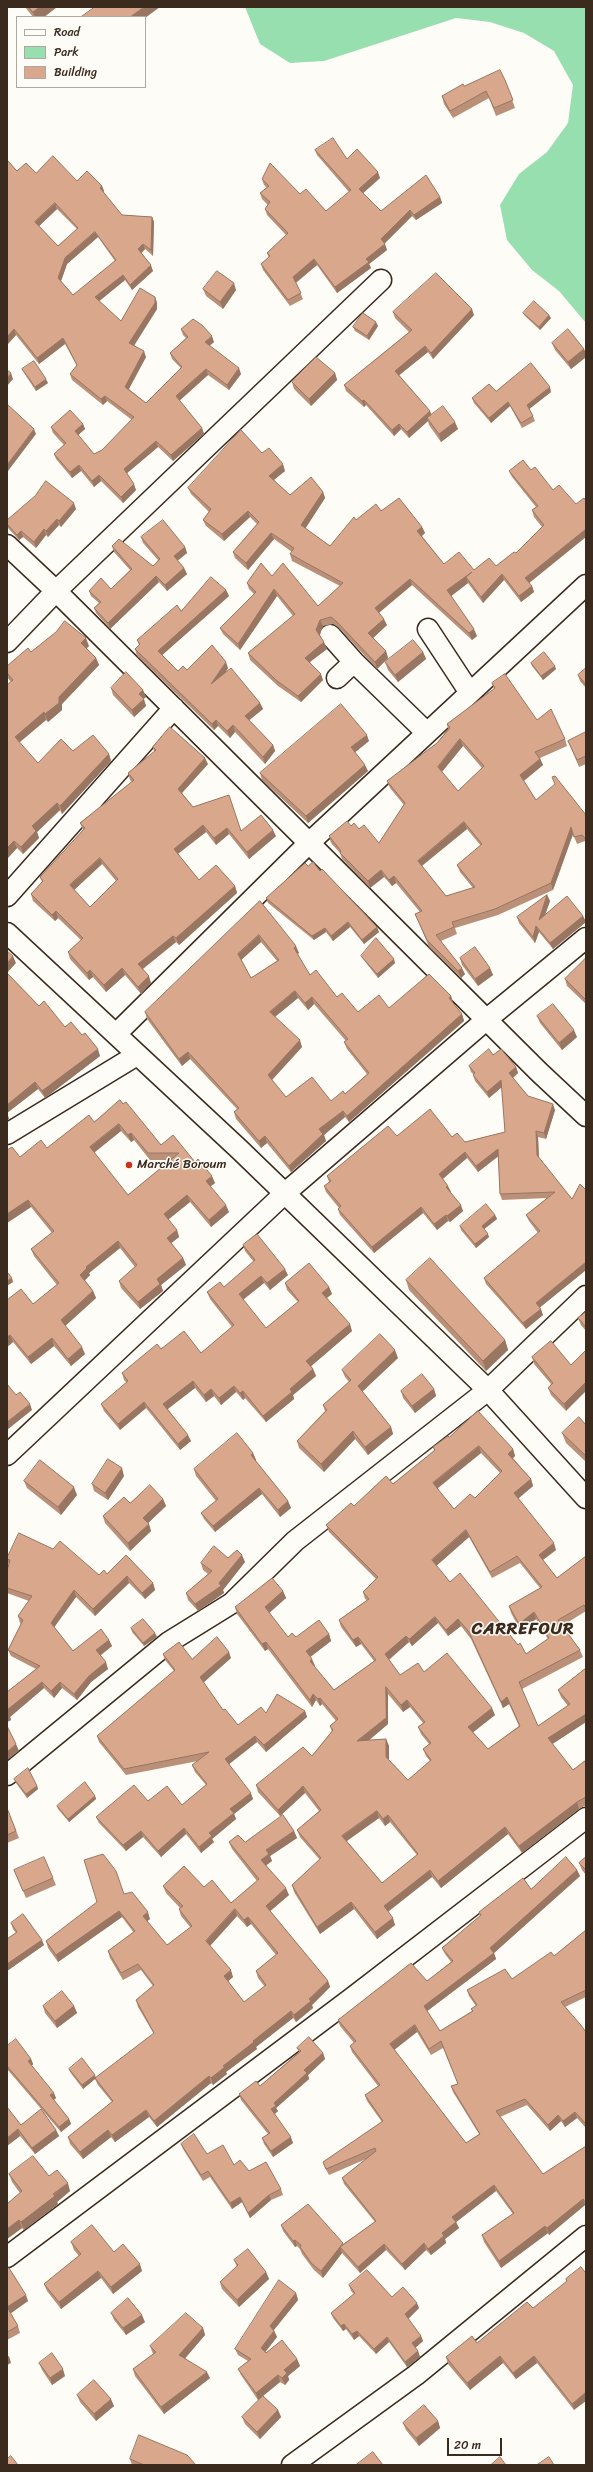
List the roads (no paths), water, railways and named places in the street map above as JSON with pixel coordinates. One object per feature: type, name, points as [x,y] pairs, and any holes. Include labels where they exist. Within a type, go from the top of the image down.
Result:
[{"type":"street","points":[[7,642],[56,592],[381,280]]},
{"type":"street","points":[[7,545],[174,708],[486,1020],[586,1116]]},
{"type":"street","points":[[116,1034],[309,843],[586,585]]},
{"type":"street","points":[[428,629],[470,693]]},
{"type":"street","points":[[330,635],[354,662],[427,733]]},
{"type":"street","points":[[337,678],[354,662]]},
{"type":"street","points":[[7,896],[174,708]]},
{"type":"street","points":[[7,933],[116,1034],[488,1390],[586,1498]]},
{"type":"street","points":[[7,1456],[284,1194],[486,1020],[586,938]]},
{"type":"street","points":[[7,1134],[137,1055]]},
{"type":"street","points":[[7,1775],[169,1642],[232,1603],[296,1541],[488,1390],[586,1296]]},
{"type":"street","points":[[7,2257],[352,1998],[586,1818]]},
{"type":"street","points":[[292,2465],[416,2374],[586,2236]]},
{"type":"place","name":"Marché Boroum","points":[[129,1165]]},
{"type":"district","name":"CARREFOUR","points":[[523,1630]]}]
